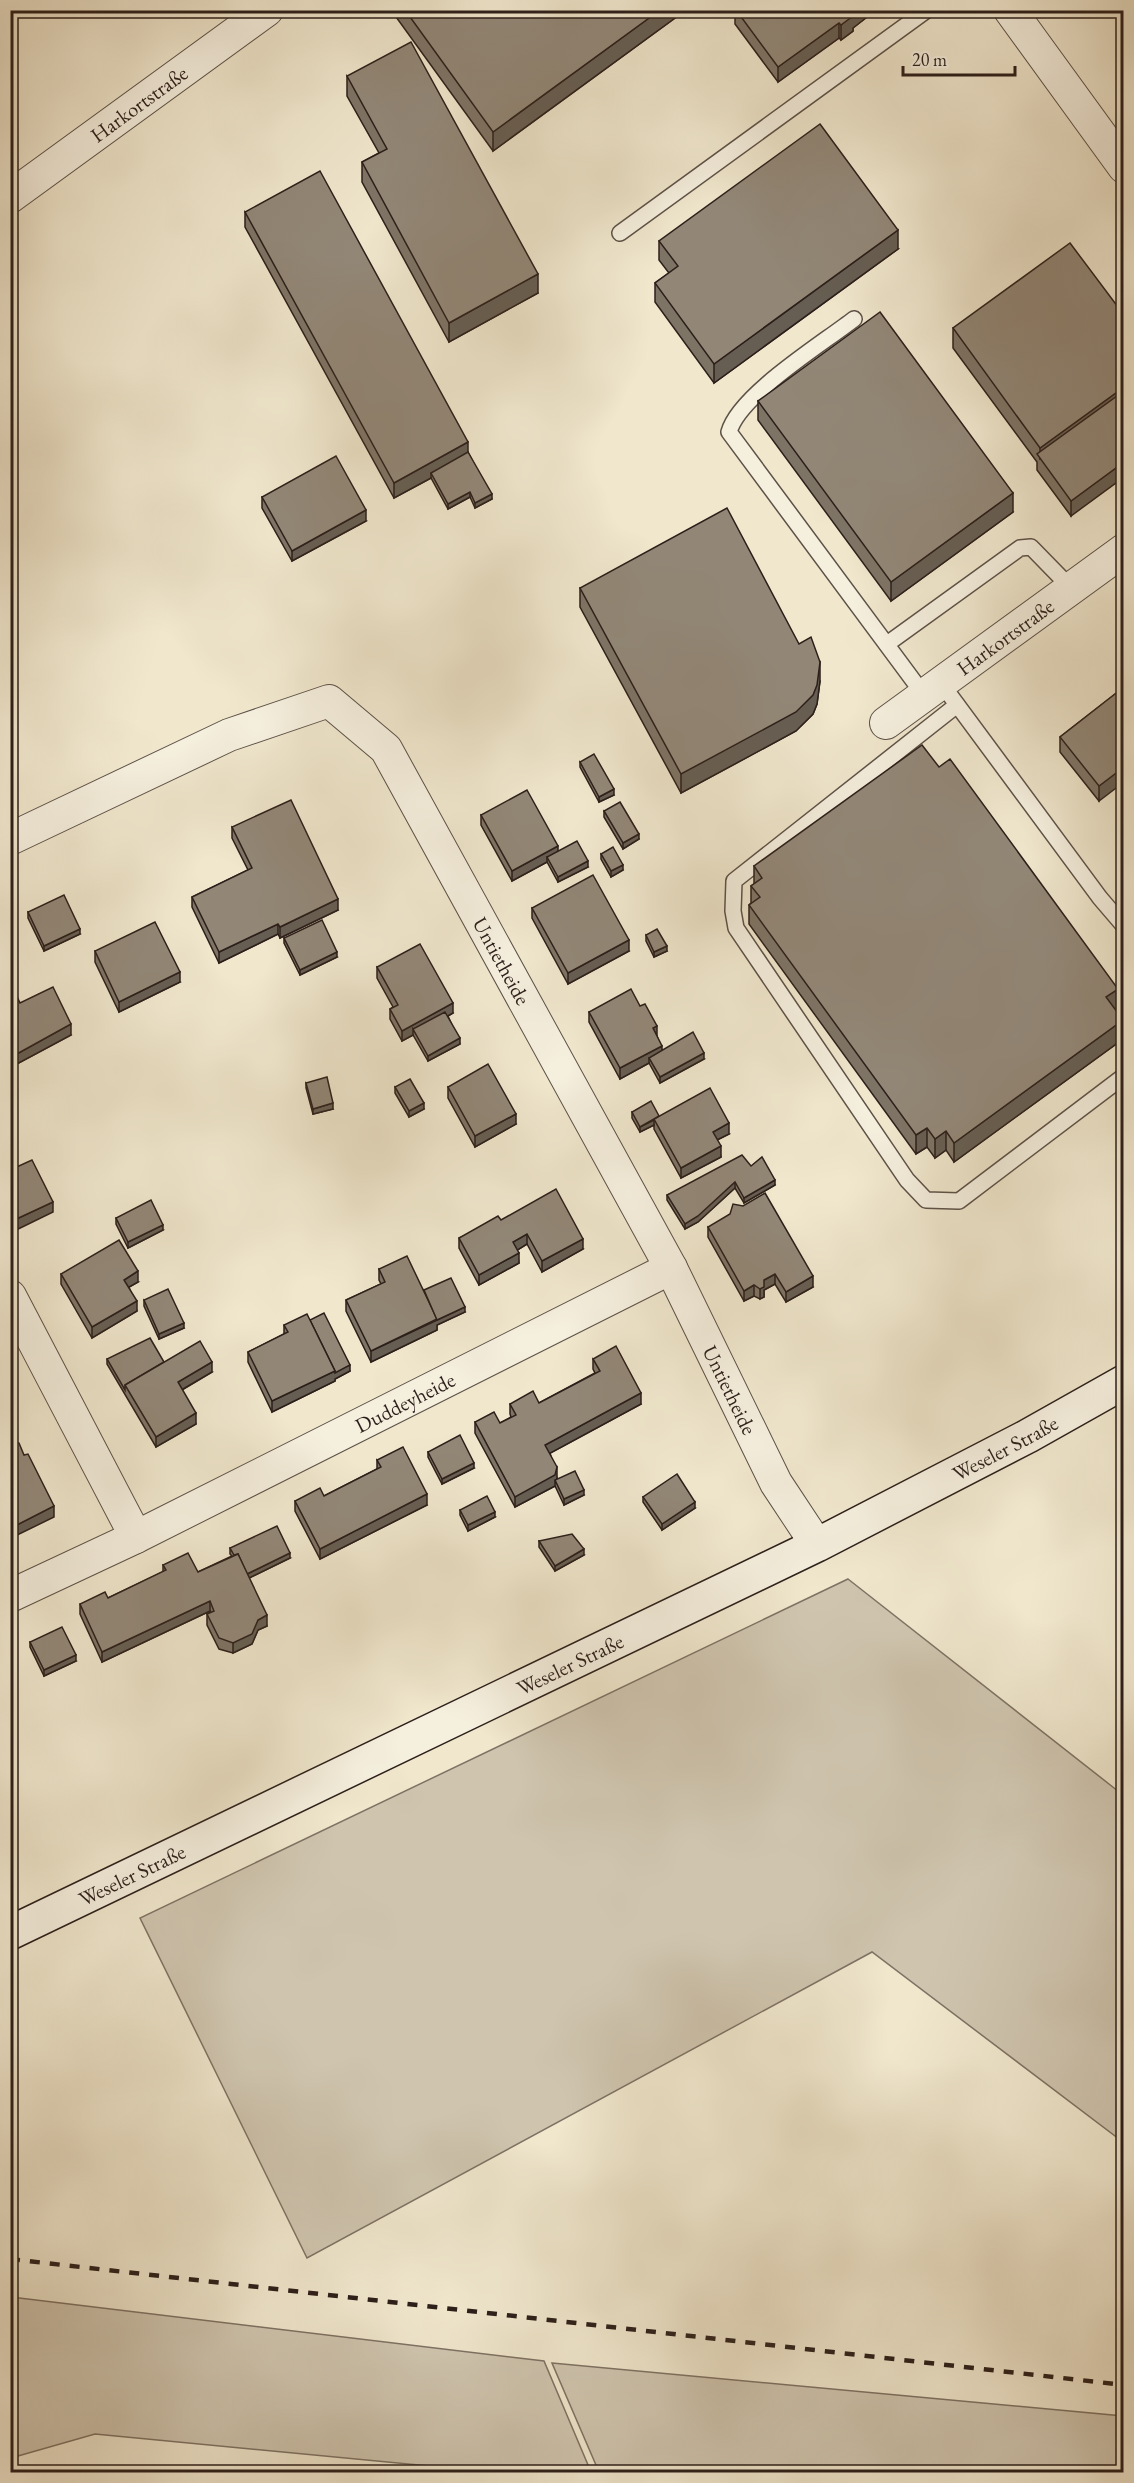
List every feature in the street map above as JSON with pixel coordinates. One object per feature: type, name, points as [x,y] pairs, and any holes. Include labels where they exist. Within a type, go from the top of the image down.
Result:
[{"type":"main road","name":"Weseler Straße","points":[[10,1933],[817,1545],[1028,1436],[1124,1382]]},
{"type":"street","name":"Harkortstraße","points":[[10,197],[267,10]]},
{"type":"street","points":[[1010,10],[1124,167]]},
{"type":"street","name":"Harkortstraße","points":[[886,723],[941,694],[1071,588],[1124,550]]},
{"type":"street","name":"Untietheide","points":[[10,839],[229,735],[329,701],[386,749],[671,1268],[776,1483],[817,1545]]},
{"type":"street","name":"Duddeyheide","points":[[10,1596],[136,1536],[671,1268]]},
{"type":"street","points":[[10,1296],[136,1536]]},
{"type":"lane","points":[[620,233],[927,10]]},
{"type":"lane","points":[[854,320],[763,388],[732,420],[729,432],[887,644],[941,694],[1124,927]]},
{"type":"lane","points":[[887,644],[1020,548],[1030,547],[1071,588]]},
{"type":"lane","points":[[941,694],[734,881],[733,910],[736,928],[907,1180],[926,1200],[959,1201],[1124,1076]]},
{"type":"shaded area","points":[[848,1579],[1123,1795],[1123,2142],[872,1952],[307,2258],[140,1918]]},
{"type":"shaded area","points":[[11,2297],[544,2361],[591,2472],[492,2472],[95,2434],[11,2458]]},
{"type":"shaded area","points":[[552,2363],[1123,2416],[1123,2472],[599,2472]]},
{"type":"building","points":[[405,10],[660,10],[493,132]]},
{"type":"building","points":[[736,10],[856,10],[851,14],[853,16],[841,25],[839,23],[778,67]]},
{"type":"building","points":[[411,42],[538,274],[449,323],[362,162],[387,149],[347,76]]},
{"type":"building","points":[[820,124],[898,230],[714,364],[655,283],[678,266],[659,241]]},
{"type":"building","points":[[320,171],[468,442],[394,483],[245,212]]},
{"type":"building","points":[[1070,243],[1124,315],[1124,387],[1040,448],[953,328]]},
{"type":"building","points":[[880,312],[1013,493],[891,582],[758,401]]},
{"type":"building","points":[[1124,391],[1124,462],[1071,501],[1037,454]]},
{"type":"building","points":[[468,452],[492,494],[475,503],[470,492],[448,504],[431,473]]},
{"type":"building","points":[[336,456],[366,510],[292,551],[262,497]]},
{"type":"building","points":[[727,508],[799,644],[811,637],[820,662],[817,685],[813,695],[796,712],[681,774],[580,588]]},
{"type":"building","points":[[1124,687],[1124,767],[1099,786],[1060,737]]},
{"type":"building","points":[[922,745],[939,767],[950,759],[1118,989],[1106,997],[1123,1020],[954,1143],[946,1131],[935,1139],[927,1128],[916,1135],[749,905],[760,897],[751,886],[762,878],[754,866]]},
{"type":"building","points":[[594,754],[614,789],[599,797],[580,762]]},
{"type":"building","points":[[527,790],[558,846],[512,871],[481,815]]},
{"type":"building","points":[[291,800],[338,899],[280,927],[278,924],[219,952],[192,897],[252,868],[232,827]]},
{"type":"building","points":[[620,802],[639,834],[623,843],[604,811]]},
{"type":"building","points":[[577,841],[588,861],[558,877],[547,857]]},
{"type":"building","points":[[613,847],[623,865],[611,871],[601,854]]},
{"type":"building","points":[[593,875],[629,940],[568,973],[532,908]]},
{"type":"building","points":[[64,895],[80,929],[44,946],[28,912]]},
{"type":"building","points":[[322,920],[337,952],[300,970],[284,938]]},
{"type":"building","points":[[155,922],[180,972],[119,1002],[95,951]]},
{"type":"building","points":[[657,929],[667,946],[654,952],[646,935]]},
{"type":"building","points":[[420,944],[453,1003],[402,1031],[390,1009],[398,1005],[377,967]]},
{"type":"building","points":[[53,987],[71,1024],[15,1055],[10,1044],[10,994],[15,992],[20,1003]]},
{"type":"building","points":[[631,989],[640,1006],[645,1004],[657,1026],[653,1028],[662,1046],[620,1068],[589,1012]]},
{"type":"building","points":[[445,1012],[460,1038],[428,1056],[413,1029]]},
{"type":"building","points":[[693,1032],[704,1053],[660,1077],[649,1058]]},
{"type":"building","points":[[488,1064],[516,1114],[475,1136],[448,1087]]},
{"type":"building","points":[[327,1077],[333,1103],[313,1109],[306,1083]]},
{"type":"building","points":[[410,1079],[424,1103],[409,1111],[395,1087]]},
{"type":"building","points":[[710,1088],[729,1123],[713,1132],[721,1146],[681,1168],[654,1119]]},
{"type":"building","points":[[651,1101],[659,1116],[640,1127],[632,1112]]},
{"type":"building","points":[[742,1155],[751,1166],[762,1157],[775,1180],[744,1198],[735,1182],[698,1216],[685,1224],[667,1195]]},
{"type":"building","points":[[32,1160],[53,1202],[10,1222],[10,1170]]},
{"type":"building","points":[[556,1189],[583,1239],[542,1261],[527,1234],[513,1242],[519,1253],[479,1275],[459,1238],[498,1216],[501,1220]]},
{"type":"building","points":[[765,1193],[813,1276],[786,1292],[775,1274],[764,1280],[764,1287],[760,1289],[754,1285],[744,1291],[708,1227],[730,1214],[733,1204],[743,1206]]},
{"type":"building","points":[[151,1200],[163,1225],[128,1242],[116,1218]]},
{"type":"building","points":[[119,1240],[138,1271],[124,1280],[137,1301],[92,1327],[61,1274]]},
{"type":"building","points":[[407,1256],[437,1319],[371,1351],[346,1300],[385,1282],[379,1269]]},
{"type":"building","points":[[451,1278],[465,1307],[437,1320],[424,1290]]},
{"type":"building","points":[[168,1289],[184,1323],[159,1334],[144,1300]]},
{"type":"building","points":[[324,1313],[350,1365],[335,1373],[310,1320]]},
{"type":"building","points":[[307,1314],[335,1371],[272,1401],[248,1352],[288,1332],[284,1325]]},
{"type":"building","points":[[150,1338],[164,1362],[125,1385],[125,1390],[107,1359]]},
{"type":"building","points":[[200,1341],[212,1362],[178,1382],[196,1413],[156,1437],[125,1385]]},
{"type":"building","points":[[616,1346],[641,1393],[545,1445],[557,1467],[555,1475],[515,1497],[475,1422],[494,1412],[500,1423],[516,1415],[510,1404],[533,1391],[539,1403],[600,1371],[593,1359]]},
{"type":"building","points":[[460,1435],[474,1463],[442,1479],[428,1452]]},
{"type":"building","points":[[10,1439],[19,1443],[24,1455],[28,1454],[54,1506],[11,1528]]},
{"type":"building","points":[[403,1447],[427,1494],[320,1549],[295,1501],[320,1488],[324,1496],[381,1467],[377,1460]]},
{"type":"building","points":[[575,1471],[584,1490],[564,1499],[555,1480]]},
{"type":"building","points":[[677,1474],[695,1502],[662,1524],[643,1497]]},
{"type":"building","points":[[487,1496],[495,1512],[468,1525],[460,1510]]},
{"type":"building","points":[[277,1526],[290,1553],[247,1574],[238,1554],[234,1555],[230,1548]]},
{"type":"building","points":[[572,1534],[584,1549],[555,1566],[539,1541]]},
{"type":"building","points":[[188,1553],[198,1572],[238,1554],[267,1615],[258,1620],[252,1634],[233,1643],[219,1638],[207,1614],[214,1611],[210,1601],[102,1652],[80,1604],[105,1592],[108,1598],[166,1570],[163,1565]]},
{"type":"building","points":[[62,1627],[76,1655],[44,1670],[30,1642]]},
{"type":"railway","points":[[10,2259],[1124,2385]]}]
